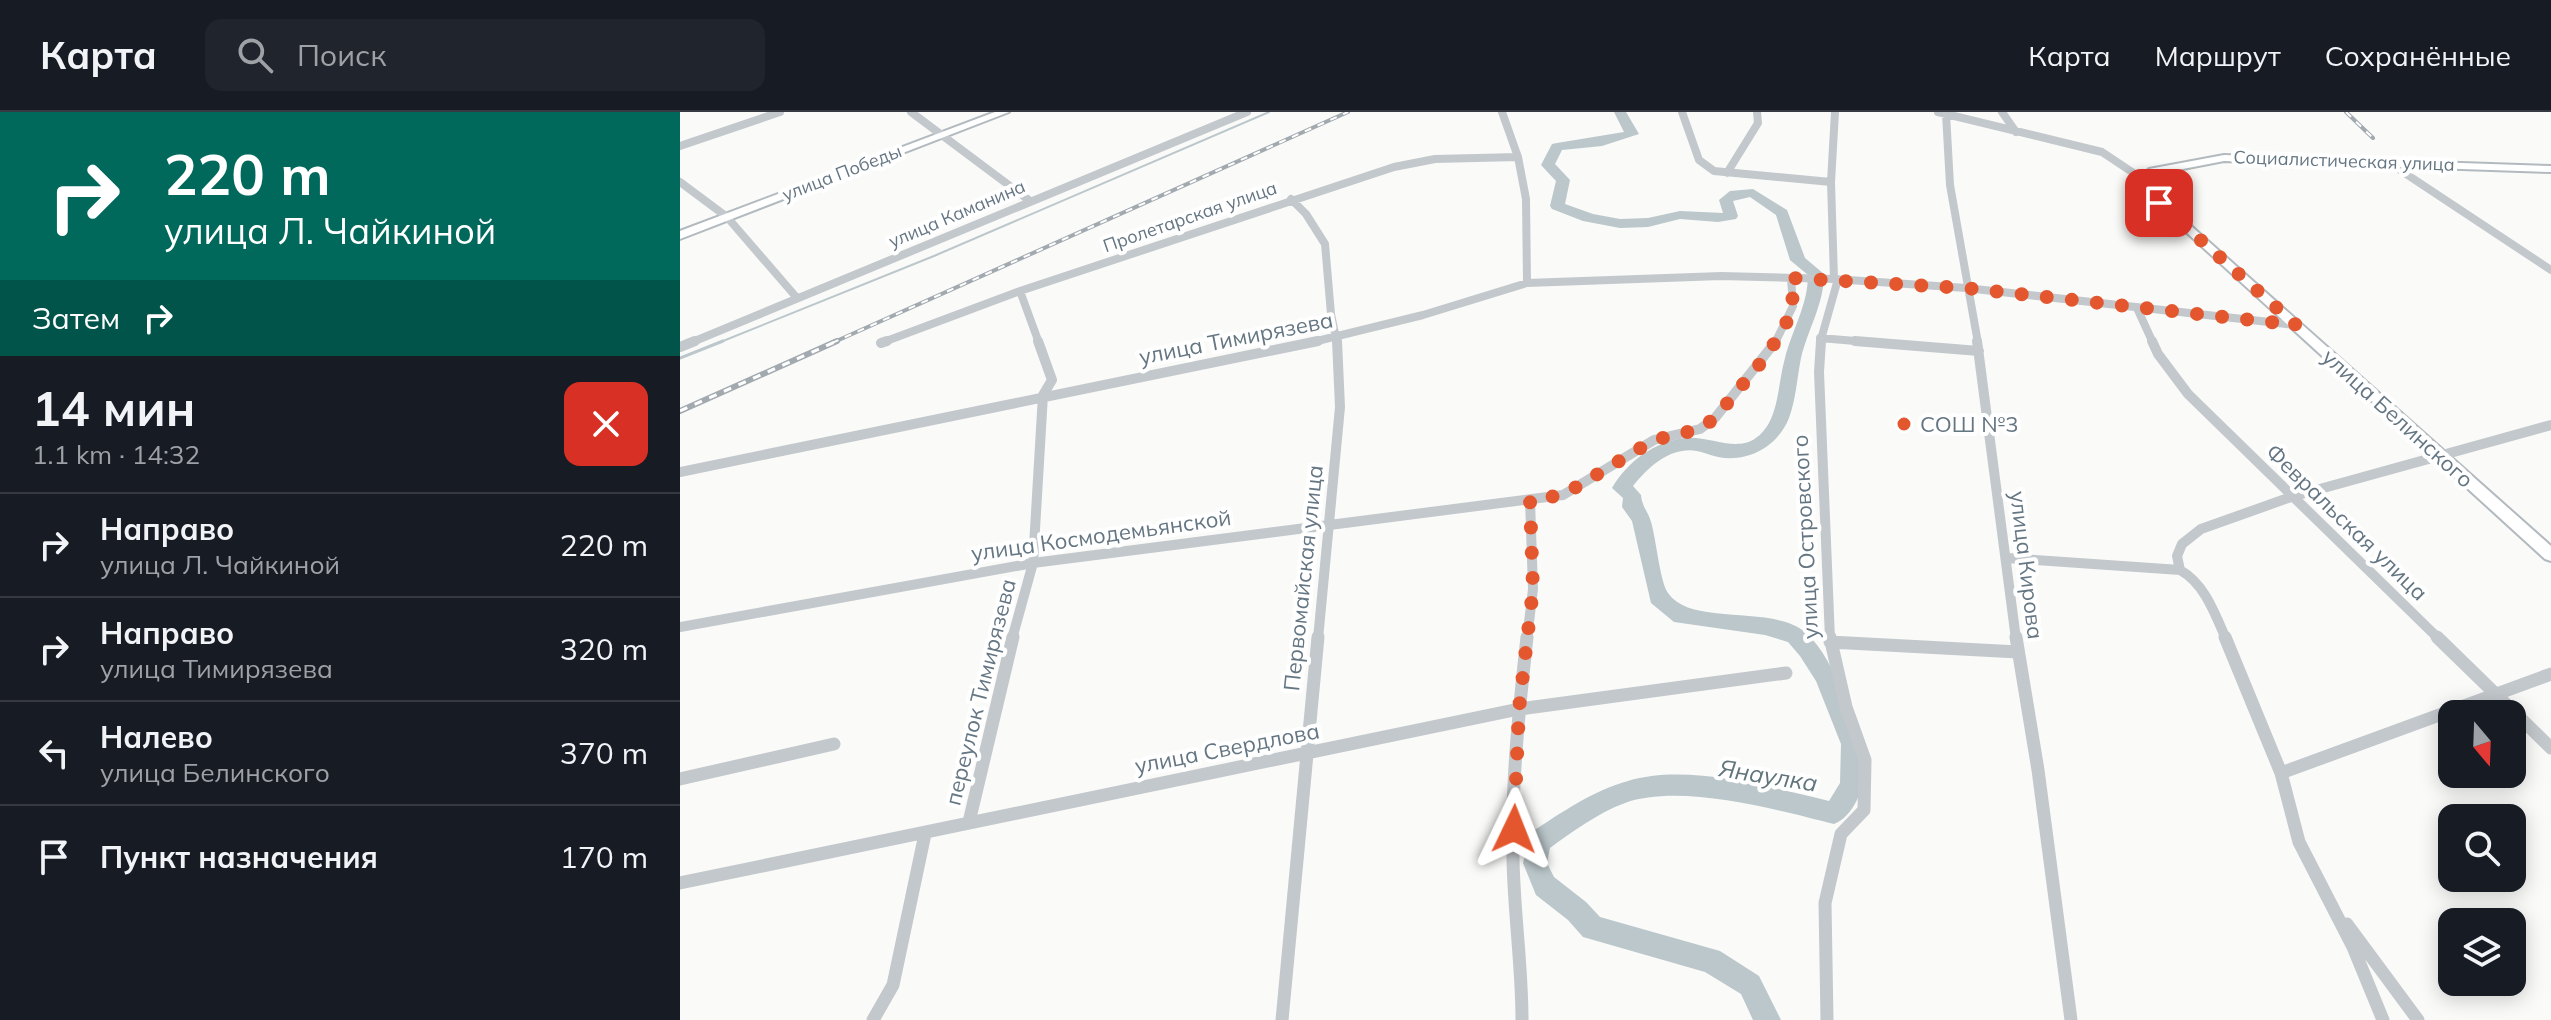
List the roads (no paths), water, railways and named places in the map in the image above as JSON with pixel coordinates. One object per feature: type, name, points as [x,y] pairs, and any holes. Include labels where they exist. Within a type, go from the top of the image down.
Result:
[{"type":"street","points":[[680,146],[780,112]]},
{"type":"street","points":[[911,112],[1030,201]]},
{"type":"street","name":"улица Победы","points":[[680,235],[1004,112]]},
{"type":"street","name":"улица Каманина","points":[[680,347],[1247,112]]},
{"type":"street","points":[[1502,112],[1518,157],[1526,199],[1527,283]]},
{"type":"street","points":[[1682,112],[1699,160],[1714,171],[1831,182]]},
{"type":"street","points":[[1727,173],[1758,123],[1757,112]]},
{"type":"street","name":"улица Островского","points":[[1827,1020],[1825,903],[1841,834],[1864,810],[1865,760],[1846,707],[1830,642],[1821,404],[1816,360],[1819,333],[1836,279],[1831,182],[1835,112]]},
{"type":"street","points":[[2002,112],[2016,132]]},
{"type":"street","name":"улица Кирова","points":[[2071,1020],[1979,351],[1966,288],[1961,232],[1950,185],[1942,113],[2102,152],[2144,180]]},
{"type":"street","name":"Пролетарская улица","points":[[881,343],[1020,291],[1394,167],[1435,159],[1518,157]]},
{"type":"street","name":"Социалистическая улица","points":[[2144,180],[2153,171],[2224,158],[2551,169]]},
{"type":"street","points":[[2388,162],[2551,270]]},
{"type":"street","name":"улица Белинского","points":[[2144,180],[2147,191],[2159,203],[2551,555]]},
{"type":"street","points":[[680,182],[727,217],[797,298]]},
{"type":"street","name":"Первомайская улица","points":[[1282,1020],[1340,407],[1337,337],[1331,314],[1325,244],[1306,214],[1291,199]]},
{"type":"street","name":"улица Тимирязева","points":[[680,472],[1337,337],[1527,283],[1619,278],[1836,279]]},
{"type":"street","name":"улица Космодемьянской","points":[[680,627],[1033,563],[1563,495],[1654,440],[1700,429],[1715,418],[1768,354],[1789,318],[1796,278]]},
{"type":"street","points":[[1836,279],[1966,288],[2296,325]]},
{"type":"street","name":"переулок Тимирязева","points":[[969,822],[1001,679],[1033,563],[1043,395],[1052,380],[1020,291]]},
{"type":"street","name":"Февральская улица","points":[[2137,308],[2158,354],[2188,394],[2551,748]]},
{"type":"street","points":[[1820,338],[1979,351]]},
{"type":"street","points":[[2180,570],[2177,556],[2190,535],[2291,497],[2551,425]]},
{"type":"street","points":[[1522,1020],[1522,971],[1513,859],[1519,709],[1533,589],[1530,500]]},
{"type":"street","points":[[2007,558],[2180,570],[2191,576],[2212,609],[2281,773],[2299,842],[2353,947],[2383,1020]]},
{"type":"street","points":[[1830,642],[2018,652]]},
{"type":"street","name":"улица Свердлова","points":[[680,883],[1519,709],[1786,673]]},
{"type":"street","points":[[2281,773],[2551,674]]},
{"type":"street","points":[[680,779],[834,744]]},
{"type":"street","points":[[873,1020],[893,985],[925,834]]},
{"type":"street","points":[[2324,893],[2418,1020]]},
{"type":"waterway","points":[[721,342],[934,256],[1269,112]]},
{"type":"waterway","name":"Янаулка","points":[[1620,112],[1632,134],[1602,142],[1557,147],[1548,165],[1563,180],[1557,206],[1598,220],[1643,223],[1680,215],[1731,216],[1726,200],[1735,194],[1753,193],[1782,213],[1798,260],[1816,274],[1815,294],[1795,350],[1782,411],[1770,434],[1759,444],[1737,451],[1721,451],[1698,444],[1675,446],[1644,462],[1621,488],[1632,495],[1632,507],[1641,519],[1658,597],[1681,616],[1765,626],[1795,636],[1808,650],[1825,677],[1852,744],[1852,786],[1834,813],[1762,796],[1712,789],[1637,789],[1600,803],[1539,841],[1535,863],[1545,886],[1577,911],[1592,928],[1711,960],[1750,985],[1767,1020]]},
{"type":"waterway","points":[[680,358],[721,342]]},
{"type":"railway","points":[[832,343],[1348,112]]},
{"type":"railway","points":[[2346,112],[2373,138]]},
{"type":"railway","points":[[680,411],[837,341]]},
{"type":"place","name":"СОШ №3","points":[[1904,424]]}]
